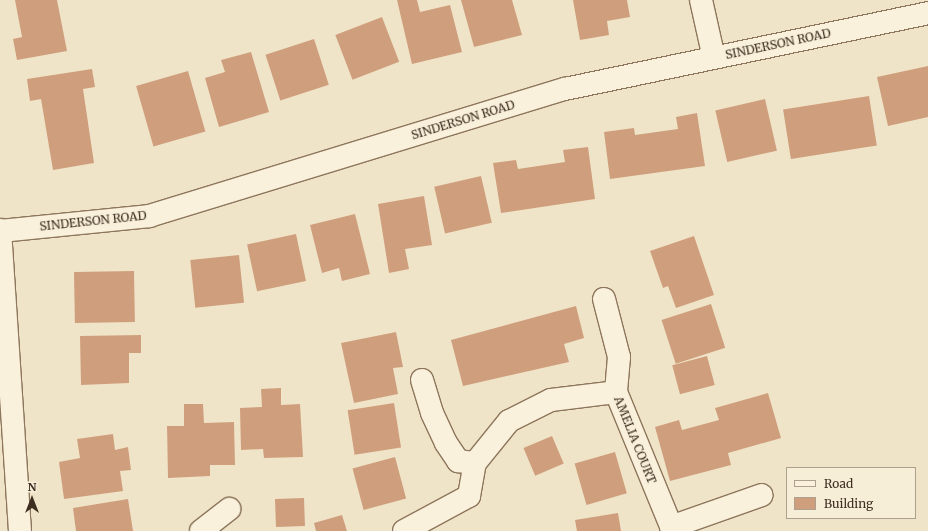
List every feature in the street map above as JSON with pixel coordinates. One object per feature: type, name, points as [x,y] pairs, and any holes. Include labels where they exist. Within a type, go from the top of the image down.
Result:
[{"type":"street","points":[[701,0],[714,58]]},
{"type":"street","name":"SINDERSON ROAD","points":[[0,230],[149,216],[565,89],[928,13]]},
{"type":"street","points":[[0,230],[20,531]]},
{"type":"street","points":[[604,299],[619,357],[616,392]]},
{"type":"street","points":[[404,531],[469,496],[475,463],[458,461],[446,443],[432,413],[422,380]]},
{"type":"street","name":"AMELIA COURT","points":[[475,463],[509,421],[551,400],[616,392],[672,529]]},
{"type":"street","points":[[672,529],[762,495]]},
{"type":"street","points":[[201,531],[229,509]]},
{"type":"building","points":[[15,0],[57,0],[67,51],[17,60],[13,39],[22,37]]},
{"type":"building","points":[[397,0],[417,0],[420,12],[450,5],[462,52],[412,64]]},
{"type":"building","points":[[461,0],[512,0],[522,35],[474,47]]},
{"type":"building","points":[[573,0],[627,0],[630,17],[607,21],[609,35],[580,40]]},
{"type":"building","points":[[382,17],[399,62],[353,80],[335,35]]},
{"type":"building","points":[[314,39],[329,85],[280,100],[265,55]]},
{"type":"building","points":[[251,52],[269,112],[219,127],[205,78],[225,72],[221,60]]},
{"type":"building","points":[[928,66],[928,117],[888,126],[877,77]]},
{"type":"building","points":[[92,69],[95,87],[83,89],[94,163],[53,170],[41,99],[30,101],[27,79]]},
{"type":"building","points":[[188,71],[205,132],[153,146],[136,86]]},
{"type":"building","points":[[869,96],[877,145],[791,159],[783,110]]},
{"type":"building","points":[[765,99],[777,151],[727,162],[715,110]]},
{"type":"building","points":[[697,113],[705,166],[610,179],[604,132],[634,128],[635,135],[678,129],[676,117]]},
{"type":"building","points":[[588,147],[595,199],[501,213],[493,163],[516,160],[518,169],[565,162],[563,150]]},
{"type":"building","points":[[481,176],[492,223],[445,234],[434,187]]},
{"type":"building","points":[[424,196],[432,245],[405,249],[409,269],[389,273],[378,204]]},
{"type":"building","points":[[355,214],[370,274],[342,281],[339,268],[322,273],[310,225]]},
{"type":"building","points":[[296,234],[306,281],[257,291],[247,244]]},
{"type":"building","points":[[694,236],[714,295],[676,308],[668,286],[663,288],[650,251]]},
{"type":"building","points":[[239,255],[244,303],[195,308],[190,260]]},
{"type":"building","points":[[134,271],[135,322],[75,323],[74,272]]},
{"type":"building","points":[[711,304],[725,348],[676,364],[662,320]]},
{"type":"building","points":[[576,306],[584,338],[564,344],[569,362],[463,386],[451,340]]},
{"type":"building","points":[[396,332],[403,367],[393,368],[398,394],[354,403],[341,343]]},
{"type":"building","points":[[141,335],[141,353],[129,353],[129,383],[81,385],[80,336]]},
{"type":"building","points":[[707,356],[715,385],[680,394],[672,365]]},
{"type":"building","points":[[281,388],[281,405],[300,404],[303,457],[264,458],[263,449],[241,450],[240,408],[262,407],[261,389]]},
{"type":"building","points":[[768,393],[781,438],[728,453],[731,465],[670,481],[655,427],[679,420],[682,430],[719,420],[715,408]]},
{"type":"building","points":[[394,403],[401,447],[355,455],[348,410]]},
{"type":"building","points":[[184,404],[203,404],[204,423],[234,422],[235,465],[210,465],[210,476],[168,478],[167,426],[184,426]]},
{"type":"building","points":[[113,434],[115,450],[128,447],[131,470],[120,471],[123,491],[64,499],[59,462],[80,458],[77,439]]},
{"type":"building","points":[[552,436],[564,464],[535,476],[523,448]]},
{"type":"building","points":[[615,452],[627,493],[586,505],[575,464]]},
{"type":"building","points":[[395,457],[406,499],[364,510],[352,468]]},
{"type":"building","points":[[304,498],[305,526],[276,527],[275,499]]},
{"type":"building","points":[[128,499],[133,531],[76,531],[73,508]]},
{"type":"building","points":[[618,513],[621,531],[577,531],[575,520]]},
{"type":"building","points":[[342,515],[347,531],[316,531],[314,523]]}]
